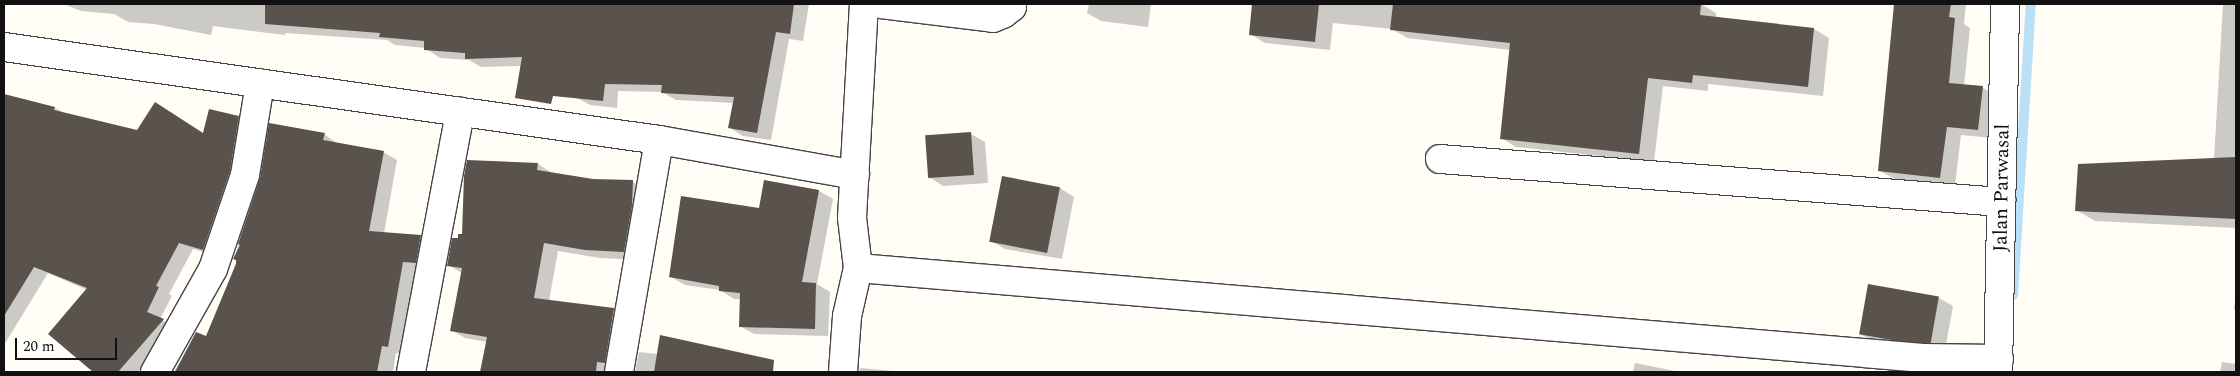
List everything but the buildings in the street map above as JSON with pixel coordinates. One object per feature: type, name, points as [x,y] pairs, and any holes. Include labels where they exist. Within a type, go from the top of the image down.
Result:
[{"type":"street","points":[[843,372],[847,316],[858,268],[852,218],[864,4]]},
{"type":"street","points":[[880,4],[993,18],[1003,14],[1012,7],[1012,4]]},
{"type":"street","name":"Jalan Parwasal","points":[[1999,366],[2005,4]]},
{"type":"street","points":[[4,47],[659,140],[855,175]]},
{"type":"street","points":[[155,372],[213,269],[245,175],[260,83]]},
{"type":"street","points":[[411,372],[460,112]]},
{"type":"street","points":[[619,372],[659,140]]},
{"type":"street","points":[[1440,159],[2001,202]]},
{"type":"street","points":[[858,268],[1999,366]]},
{"type":"waterway","points":[[2013,295],[2031,4]]}]
